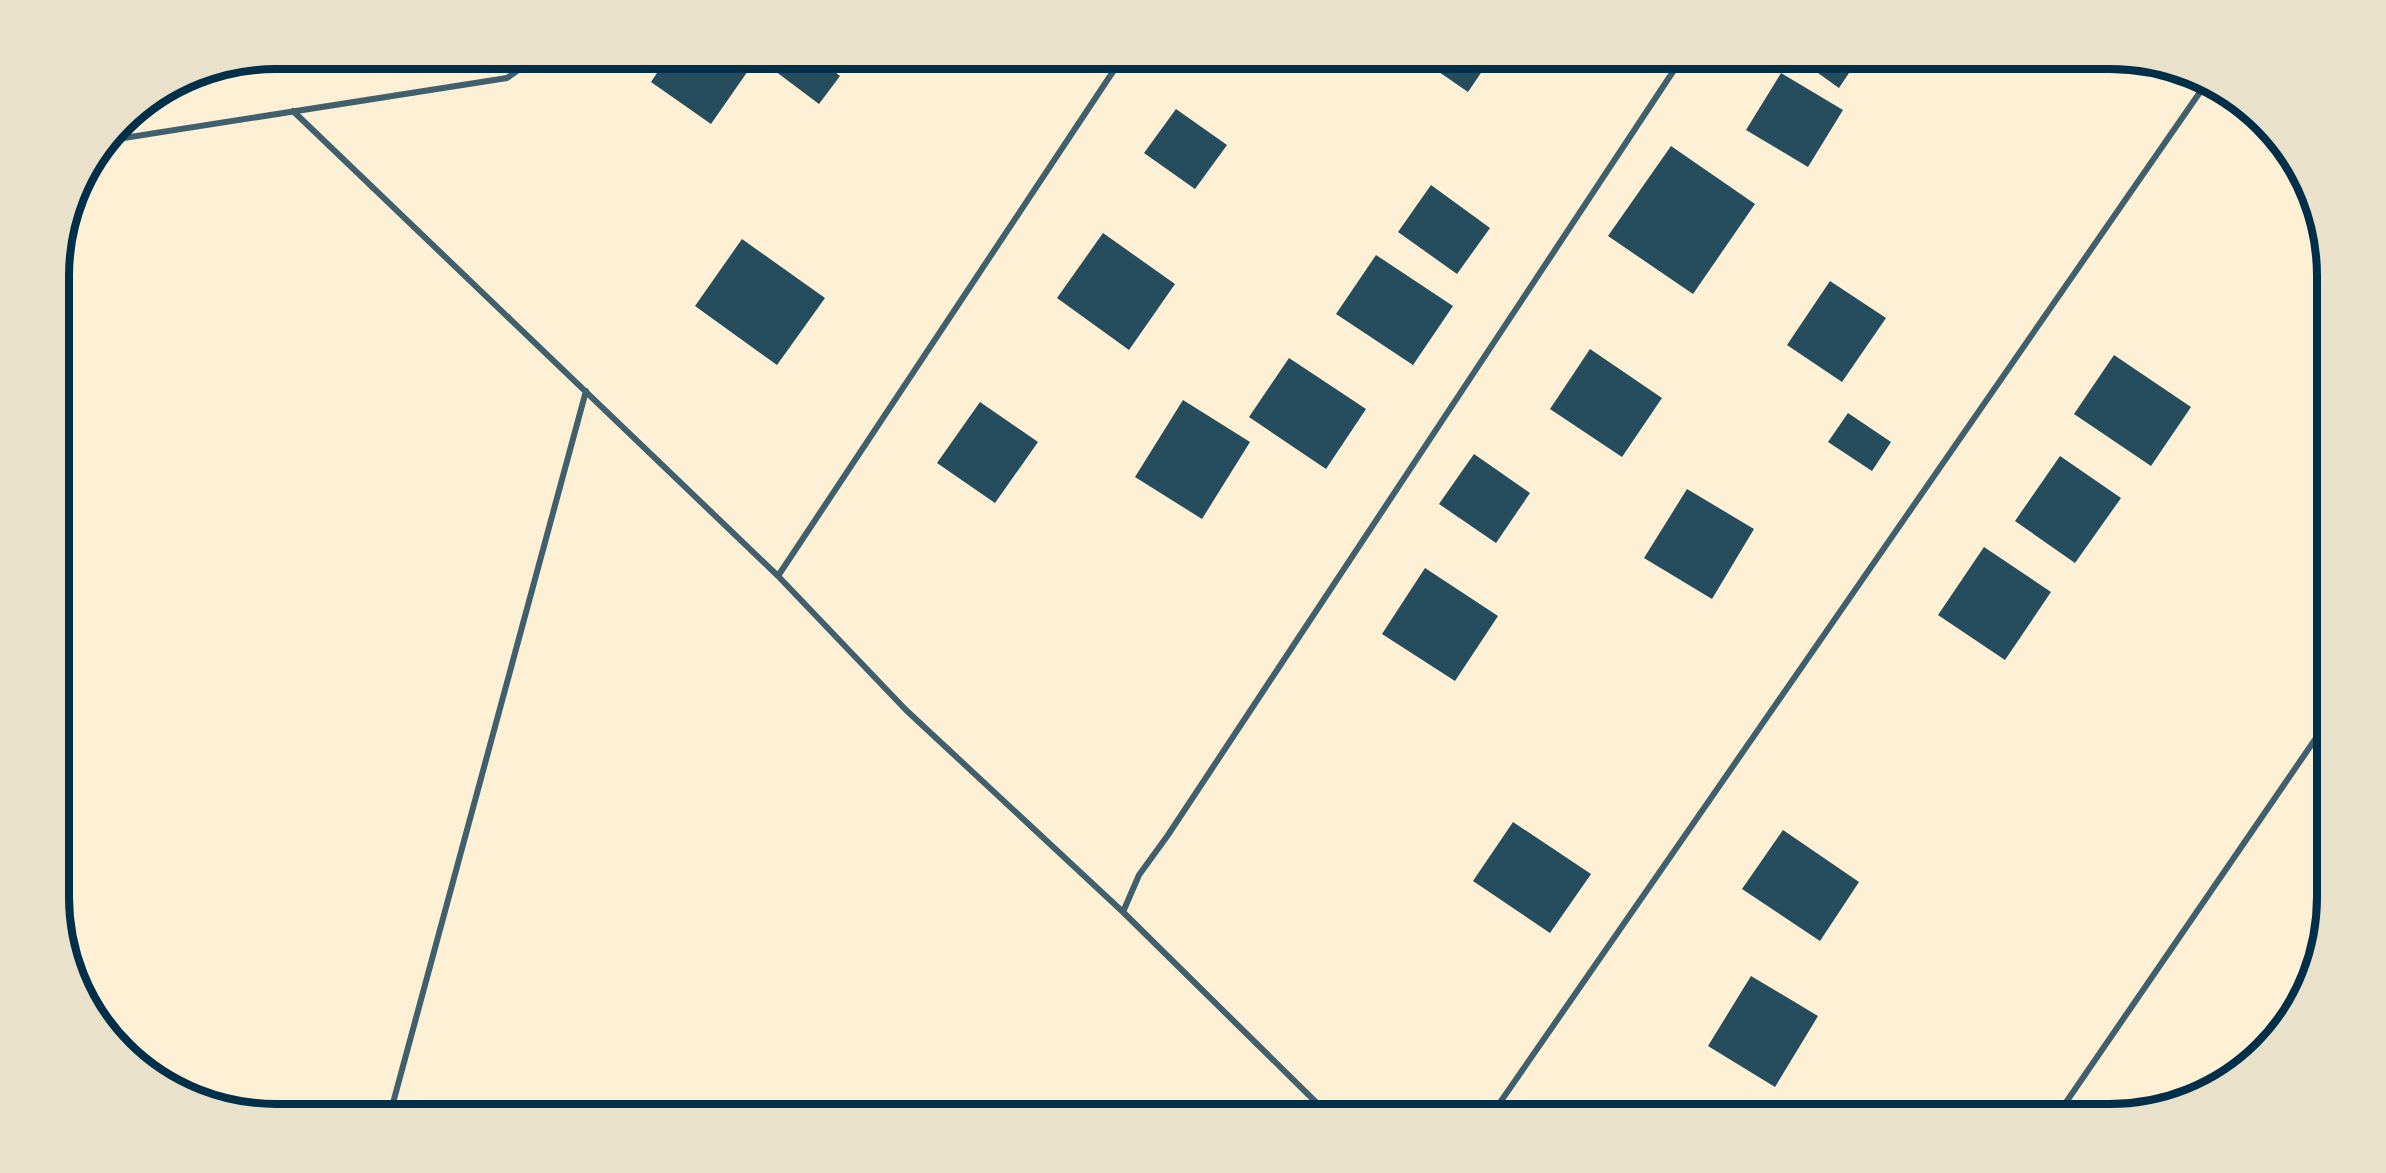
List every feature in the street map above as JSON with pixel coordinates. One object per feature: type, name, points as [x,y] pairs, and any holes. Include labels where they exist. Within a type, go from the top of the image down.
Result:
[{"type":"street","points":[[122,138],[507,78],[520,69]]},
{"type":"street","points":[[778,576],[1115,69]]},
{"type":"street","points":[[1123,912],[1139,875],[1675,69]]},
{"type":"street","points":[[1499,1104],[2201,91]]},
{"type":"street","points":[[293,111],[778,576],[906,710],[1123,912],[1318,1104]]},
{"type":"street","points":[[393,1104],[586,391]]},
{"type":"street","points":[[2065,1104],[2317,737]]},
{"type":"building","points":[[660,69],[749,69],[711,124],[651,82]]},
{"type":"building","points":[[772,69],[831,69],[840,76],[819,104]]},
{"type":"building","points":[[1435,69],[1484,69],[1468,92]]},
{"type":"building","points":[[1812,69],[1852,69],[1839,88]]},
{"type":"building","points":[[1781,73],[1843,110],[1808,167],[1746,130]]},
{"type":"building","points":[[1176,109],[1227,145],[1195,189],[1144,153]]},
{"type":"building","points":[[1671,146],[1755,204],[1693,294],[1608,236]]},
{"type":"building","points":[[1431,185],[1490,228],[1457,274],[1398,232]]},
{"type":"building","points":[[1103,233],[1175,284],[1129,350],[1057,298]]},
{"type":"building","points":[[742,239],[825,298],[777,365],[695,306]]},
{"type":"building","points":[[1376,255],[1453,306],[1413,365],[1336,314]]},
{"type":"building","points":[[1830,281],[1886,318],[1842,382],[1787,345]]},
{"type":"building","points":[[1590,349],[1662,398],[1622,457],[1550,409]]},
{"type":"building","points":[[2114,355],[2191,407],[2151,466],[2074,414]]},
{"type":"building","points":[[1289,358],[1366,409],[1326,469],[1249,417]]},
{"type":"building","points":[[1183,400],[1250,442],[1202,519],[1135,477]]},
{"type":"building","points":[[980,402],[1038,442],[995,503],[937,463]]},
{"type":"building","points":[[1848,413],[1891,442],[1872,471],[1828,442]]},
{"type":"building","points":[[1474,454],[1530,493],[1496,543],[1439,504]]},
{"type":"building","points":[[2060,456],[2121,498],[2075,563],[2015,521]]},
{"type":"building","points":[[1687,489],[1754,529],[1712,599],[1644,558]]},
{"type":"building","points":[[1984,547],[2051,592],[2005,660],[1938,615]]},
{"type":"building","points":[[1425,568],[1498,616],[1455,681],[1382,634]]},
{"type":"building","points":[[1513,822],[1591,874],[1550,933],[1473,881]]},
{"type":"building","points":[[1783,830],[1859,882],[1820,941],[1742,889]]},
{"type":"building","points":[[1751,976],[1818,1016],[1775,1087],[1708,1046]]}]
